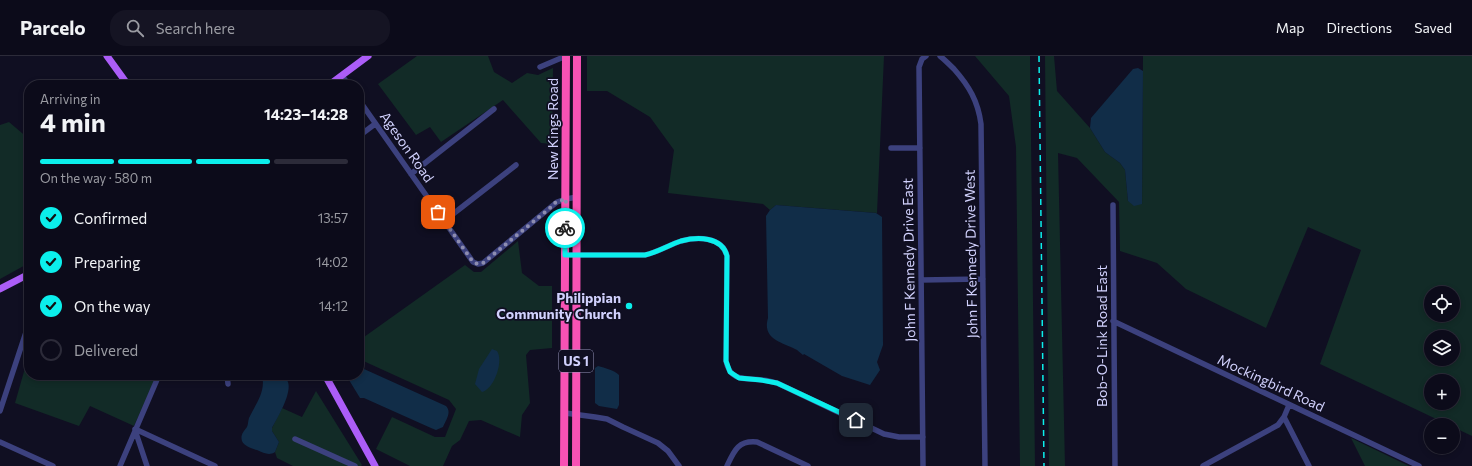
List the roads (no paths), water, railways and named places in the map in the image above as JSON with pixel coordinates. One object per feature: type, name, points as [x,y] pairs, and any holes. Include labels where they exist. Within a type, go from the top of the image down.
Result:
[{"type":"highway","name":"New Kings Road","points":[[564,466],[566,56]]},
{"type":"highway","name":"New Kings Road","points":[[576,466],[577,56]]},
{"type":"main road","points":[[107,56],[124,80]]},
{"type":"main road","points":[[336,80],[368,56]]},
{"type":"main road","points":[[0,290],[24,277]]},
{"type":"main road","points":[[328,380],[375,466]]},
{"type":"street","points":[[540,67],[566,56]]},
{"type":"street","name":"John F Kennedy Drive East","points":[[923,466],[919,68],[922,59],[926,56]]},
{"type":"street","name":"John F Kennedy Drive West","points":[[940,56],[965,81],[975,98],[980,116],[985,466]]},
{"type":"street","points":[[342,76],[345,80]]},
{"type":"street","name":"Ageson Road","points":[[364,108],[473,262],[478,264],[483,263],[556,202],[566,199]]},
{"type":"street","points":[[411,174],[494,109]]},
{"type":"street","points":[[364,132],[375,124]]},
{"type":"street","points":[[891,148],[920,148]]},
{"type":"street","points":[[444,222],[516,165]]},
{"type":"street","points":[[566,199],[577,197]]},
{"type":"street","name":"Bob-O-Link Road East","points":[[1113,205],[1115,466]]},
{"type":"street","points":[[565,255],[653,254],[674,244],[689,240],[716,241],[724,248],[727,256],[726,361],[730,372],[739,378],[777,383],[884,434],[899,437],[923,437]]},
{"type":"street","points":[[921,280],[983,279]]},
{"type":"street","name":"Mockingbird Road","points":[[1113,321],[1419,466]]},
{"type":"street","points":[[0,411],[24,338]]},
{"type":"street","points":[[120,466],[157,380]]},
{"type":"street","points":[[228,380],[228,384]]},
{"type":"street","points":[[1203,466],[1278,425],[1284,417],[1289,405]]},
{"type":"street","points":[[565,413],[595,416],[658,443],[668,451],[679,466]]},
{"type":"street","points":[[1284,417],[1309,466]]},
{"type":"street","points":[[135,429],[213,466]]},
{"type":"street","points":[[135,429],[147,466]]},
{"type":"street","points":[[295,439],[355,466]]},
{"type":"street","points":[[727,466],[735,450],[745,442],[751,441],[757,442],[808,466]]},
{"type":"street","points":[[0,442],[53,466]]},
{"type":"water","points":[[1138,68],[1143,71],[1142,204],[1134,206],[1128,201],[1125,170],[1120,163],[1105,152],[1090,128],[1091,118],[1133,69]]},
{"type":"water","points":[[776,205],[876,213],[882,217],[883,345],[877,362],[880,370],[870,385],[842,376],[804,354],[803,355],[796,349],[779,342],[770,335],[767,325],[766,216]]},
{"type":"water","points":[[492,349],[497,351],[499,356],[497,374],[490,386],[482,392],[475,384],[479,369]]},
{"type":"water","points":[[598,366],[612,370],[619,375],[619,405],[617,409],[599,406],[595,403],[595,368]]},
{"type":"water","points":[[364,369],[446,406],[448,408],[447,419],[443,427],[436,430],[364,398],[360,398],[349,380],[364,380]]},
{"type":"water","points":[[287,380],[289,385],[287,397],[272,428],[272,431],[279,442],[275,452],[271,454],[249,447],[242,441],[243,433],[263,387],[263,381]]},
{"type":"railway","points":[[1039,56],[1044,466]]},
{"type":"place","name":"Philippian Community Church","points":[[629,306]]}]
